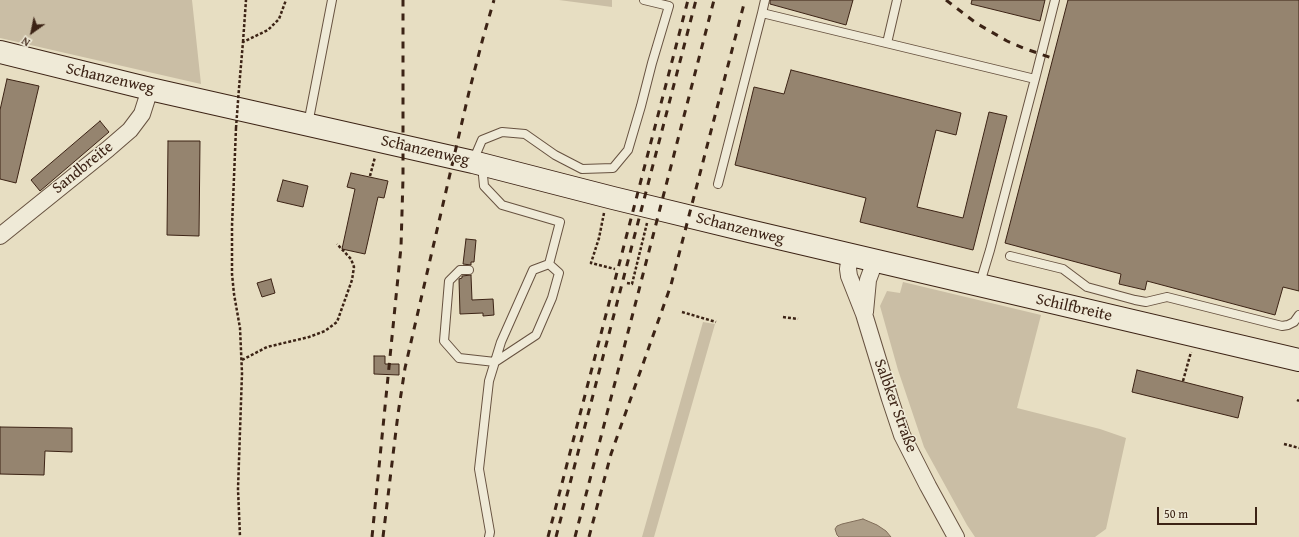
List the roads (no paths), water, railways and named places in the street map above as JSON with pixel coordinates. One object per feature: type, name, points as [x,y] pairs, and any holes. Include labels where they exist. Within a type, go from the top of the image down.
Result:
[{"type":"main road","name":"Schanzenweg","points":[[0,52],[150,89],[477,163],[613,198],[850,255]]},
{"type":"main road","name":"Schilfbreite","points":[[850,255],[1299,360]]},
{"type":"street","name":"Sandbreite","points":[[0,236],[130,130],[142,114],[150,89]]},
{"type":"street","name":"Salbker Straße","points":[[850,255],[848,269],[864,314],[902,435],[956,537]]},
{"type":"street","name":"Salbker Straße","points":[[864,314],[868,280],[875,261]]},
{"type":"lane","points":[[308,124],[332,0]]},
{"type":"lane","points":[[549,264],[560,222],[502,205],[484,186],[477,163],[482,140],[502,132],[525,134],[555,155],[582,169],[613,168],[628,150],[669,6],[644,0]]},
{"type":"lane","points":[[718,184],[765,0]]},
{"type":"lane","points":[[887,43],[897,0]]},
{"type":"lane","points":[[979,285],[990,250],[1055,0]]},
{"type":"lane","points":[[762,13],[1035,79]]},
{"type":"lane","points":[[1010,256],[1063,269],[1087,287],[1136,300],[1146,302],[1167,298],[1282,326],[1294,322],[1299,315]]},
{"type":"lane","points":[[489,537],[490,532],[479,469],[489,380],[501,342],[533,270],[549,264]]},
{"type":"lane","points":[[469,270],[460,270],[449,281],[444,341],[459,358],[495,362],[536,335],[552,298],[559,273],[549,264]]},
{"type":"railway","points":[[372,537],[401,247],[403,178],[403,0]]},
{"type":"railway","points":[[383,537],[405,368],[469,92],[494,0]]},
{"type":"railway","points":[[548,537],[688,0]]},
{"type":"railway","points":[[556,537],[696,0]]},
{"type":"railway","points":[[575,537],[714,0]]},
{"type":"railway","points":[[589,537],[611,454],[671,285],[745,0]]},
{"type":"railway","points":[[946,0],[976,23],[1007,41],[1052,58]]}]
